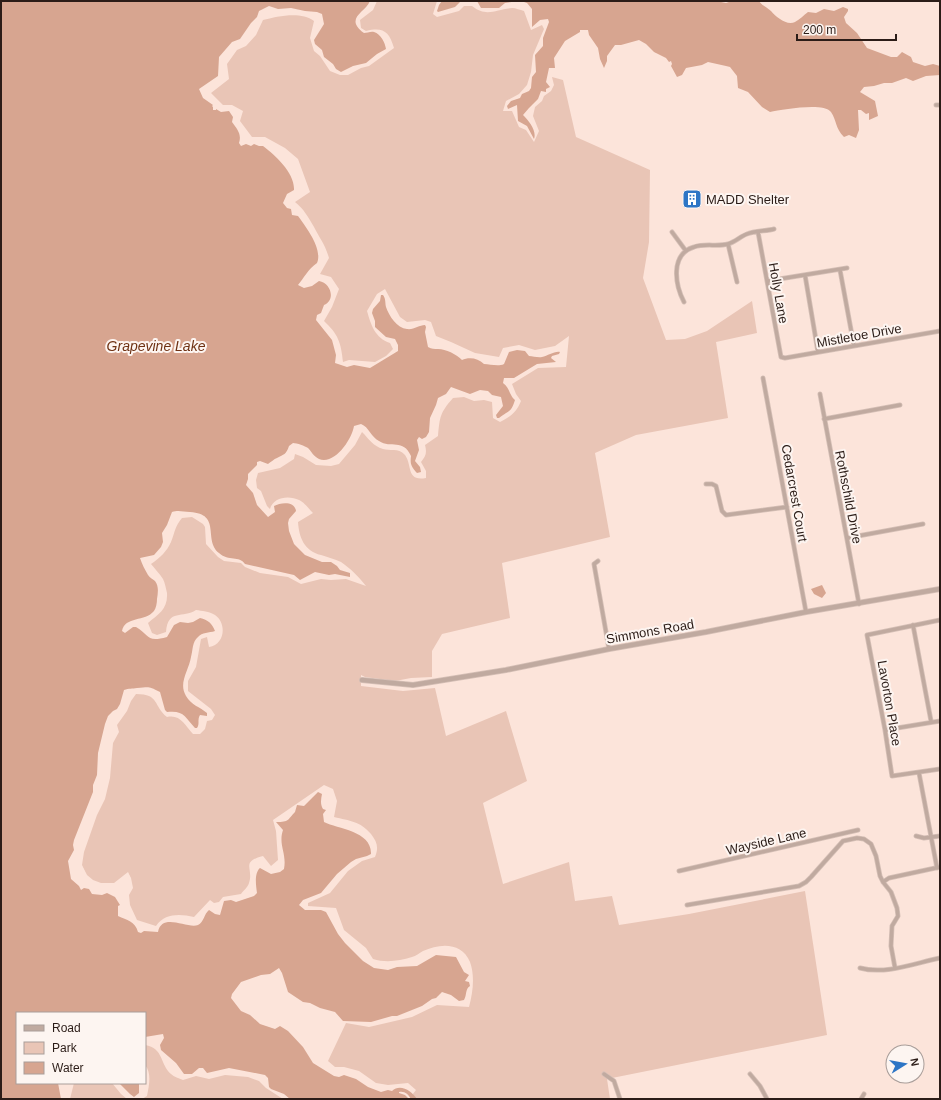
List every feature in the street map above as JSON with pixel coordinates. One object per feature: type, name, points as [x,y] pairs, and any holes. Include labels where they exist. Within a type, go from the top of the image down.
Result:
[{"type":"street","points":[[684,302],[681,297],[676,268],[678,262],[686,251],[694,247],[728,244],[752,232],[774,229]]},
{"type":"street","points":[[672,232],[686,251]]},
{"type":"street","name":"Holly Lane","points":[[758,232],[781,357]]},
{"type":"street","points":[[728,244],[737,282]]},
{"type":"street","points":[[767,282],[847,268]]},
{"type":"street","points":[[840,270],[854,346]]},
{"type":"street","points":[[805,275],[818,352]]},
{"type":"street","name":"Mistletoe Drive","points":[[781,357],[785,358],[940,331]]},
{"type":"street","name":"Cedarcrest Court","points":[[763,378],[806,612]]},
{"type":"street","name":"Rothschild Drive","points":[[820,394],[859,604]]},
{"type":"street","points":[[824,419],[900,405]]},
{"type":"street","points":[[706,484],[716,486],[722,511],[726,515],[787,507]]},
{"type":"street","points":[[847,538],[923,524]]},
{"type":"street","points":[[598,561],[594,564],[609,649]]},
{"type":"street","name":"Simmons Road","points":[[362,680],[413,685],[506,670],[806,612],[940,589]]},
{"type":"street","points":[[931,721],[913,625],[940,620]]},
{"type":"street","name":"Lavorton Place","points":[[913,625],[867,634],[892,776],[919,772]]},
{"type":"street","points":[[885,730],[931,721],[940,721]]},
{"type":"street","points":[[883,882],[889,878],[938,867],[919,772],[940,769]]},
{"type":"street","name":"Wayside Lane","points":[[679,871],[858,830]]},
{"type":"street","points":[[916,836],[924,838],[940,836]]},
{"type":"street","points":[[687,905],[799,886],[811,878],[843,841],[857,838],[864,839],[871,844],[874,850],[880,876],[891,892],[898,908],[898,916],[892,926],[891,946],[895,968]]},
{"type":"street","points":[[860,968],[869,970],[912,966],[920,962],[940,958]]},
{"type":"street","points":[[604,1074],[614,1081],[620,1099]]},
{"type":"street","points":[[750,1074],[760,1086],[767,1099]]},
{"type":"street","points":[[861,1099],[864,1094]]},
{"type":"green space","points":[[377,1],[437,1],[433,14],[437,17],[459,11],[464,6],[472,6],[482,12],[492,12],[514,8],[524,11],[531,30],[542,25],[544,29],[533,55],[531,72],[527,85],[519,94],[506,101],[503,111],[512,111],[519,127],[526,130],[534,142],[539,131],[533,116],[535,107],[542,101],[544,96],[551,91],[554,85],[552,77],[563,80],[576,137],[650,170],[649,242],[643,278],[666,340],[685,339],[707,331],[752,301],[757,333],[716,342],[728,418],[636,435],[595,453],[610,537],[502,563],[510,618],[442,634],[432,651],[432,677],[411,678],[395,681],[365,677],[361,675],[361,686],[403,691],[435,688],[446,736],[506,711],[527,781],[483,803],[503,884],[569,862],[575,901],[612,896],[619,925],[689,914],[805,891],[827,1035],[607,1079],[610,1099],[409,1099],[416,1090],[408,1083],[388,1085],[376,1083],[359,1071],[344,1067],[335,1067],[328,1061],[346,1023],[369,1027],[412,1017],[437,1005],[469,1007],[473,984],[472,967],[466,955],[462,951],[450,946],[430,948],[413,957],[397,960],[383,961],[373,959],[366,948],[344,930],[336,908],[308,906],[308,903],[330,893],[348,871],[362,861],[375,857],[377,850],[375,840],[363,826],[334,817],[337,801],[333,789],[324,785],[273,820],[276,831],[278,860],[271,866],[263,856],[256,858],[250,863],[249,883],[241,894],[223,897],[219,902],[214,903],[210,900],[194,917],[178,915],[168,917],[156,926],[137,920],[130,905],[129,895],[133,888],[128,872],[114,883],[101,883],[93,880],[87,875],[82,865],[84,852],[97,815],[105,799],[110,778],[113,743],[119,732],[117,725],[127,711],[136,694],[153,698],[167,717],[172,716],[179,719],[193,734],[200,734],[205,729],[207,721],[212,720],[215,715],[211,709],[188,691],[188,681],[196,667],[201,639],[207,637],[209,647],[218,642],[221,638],[223,628],[219,619],[215,615],[206,611],[196,610],[191,613],[173,617],[167,625],[166,632],[157,635],[152,633],[148,623],[162,611],[167,599],[163,579],[151,564],[160,557],[167,548],[171,542],[176,526],[182,518],[192,517],[203,524],[205,527],[206,544],[218,557],[224,561],[241,563],[245,567],[260,573],[288,577],[301,584],[321,579],[346,579],[366,586],[355,573],[341,562],[315,553],[304,543],[301,538],[298,522],[313,513],[303,502],[295,498],[286,497],[274,502],[270,509],[267,506],[261,491],[257,488],[256,480],[258,473],[280,468],[294,459],[295,454],[316,465],[331,466],[339,464],[355,445],[362,432],[371,442],[380,448],[402,452],[407,458],[412,475],[419,478],[426,478],[426,471],[421,462],[426,454],[425,445],[438,436],[441,415],[445,407],[453,398],[464,397],[474,401],[484,400],[492,402],[493,418],[500,422],[513,414],[521,401],[512,384],[538,368],[566,367],[569,336],[555,346],[535,350],[519,345],[503,348],[499,357],[475,353],[436,336],[431,322],[425,320],[407,322],[400,317],[385,289],[377,294],[367,311],[374,330],[381,338],[390,343],[393,349],[386,356],[375,362],[349,360],[343,362],[341,349],[336,334],[324,321],[332,307],[339,289],[331,277],[320,274],[329,258],[308,217],[301,207],[295,202],[310,192],[298,159],[285,148],[265,137],[252,137],[240,121],[243,111],[232,105],[223,105],[211,93],[229,79],[227,64],[237,50],[246,46],[256,35],[263,20],[275,17],[296,15],[309,18],[314,21],[310,38],[314,51],[320,56],[330,71],[340,75],[348,75],[361,68],[369,66],[394,48],[390,38],[381,30],[366,31],[361,28],[360,20],[373,10]]},
{"type":"green space","points":[[146,1045],[159,1053],[165,1066],[171,1074],[183,1080],[196,1076],[209,1079],[225,1075],[248,1077],[259,1081],[266,1088],[283,1099],[142,1099],[147,1096],[149,1088],[149,1072],[147,1068]]},
{"type":"green space","points":[[74,1084],[113,1084],[127,1099],[70,1099]]},
{"type":"water","name":"Grapevine Lake","points":[[1,1],[370,1],[356,19],[356,23],[358,28],[364,33],[373,32],[379,35],[384,42],[386,49],[366,63],[353,66],[341,72],[324,57],[322,50],[315,44],[314,40],[324,24],[322,14],[291,8],[278,9],[269,6],[259,11],[257,17],[240,39],[232,42],[219,57],[218,76],[199,89],[203,98],[213,105],[213,110],[216,109],[221,112],[229,111],[233,117],[232,122],[239,134],[239,143],[241,146],[246,144],[251,146],[254,144],[263,146],[278,159],[291,177],[294,190],[287,194],[283,203],[287,208],[291,209],[292,215],[298,216],[313,238],[318,251],[317,263],[298,285],[304,288],[312,286],[319,281],[323,282],[329,288],[331,296],[330,299],[328,303],[324,305],[321,313],[317,315],[316,320],[332,340],[336,355],[335,363],[347,367],[354,365],[370,368],[398,351],[398,345],[395,339],[386,337],[375,327],[375,321],[372,313],[373,309],[380,301],[381,295],[385,298],[386,307],[389,314],[397,324],[403,328],[410,329],[425,325],[428,347],[448,351],[462,360],[473,359],[479,360],[484,364],[499,365],[504,364],[509,352],[517,350],[525,351],[529,356],[539,357],[560,352],[551,358],[556,362],[537,364],[514,378],[504,378],[503,383],[515,400],[511,409],[499,418],[497,418],[496,415],[503,406],[501,397],[492,395],[488,391],[480,390],[470,394],[451,387],[446,394],[438,398],[430,418],[429,432],[426,437],[422,439],[419,437],[417,440],[419,450],[415,461],[420,467],[421,472],[417,473],[413,469],[411,465],[411,456],[404,447],[401,445],[388,444],[379,441],[364,425],[361,424],[354,426],[350,437],[342,450],[331,458],[325,460],[319,459],[308,448],[293,443],[284,454],[268,464],[260,461],[257,462],[257,465],[248,474],[246,485],[253,493],[257,505],[268,517],[275,512],[274,506],[284,503],[293,505],[296,511],[289,519],[288,523],[289,531],[294,544],[305,555],[322,562],[331,562],[340,570],[350,573],[350,577],[315,572],[300,580],[294,575],[245,564],[243,561],[223,556],[214,548],[209,522],[206,517],[190,512],[172,512],[162,533],[163,542],[161,547],[154,555],[140,558],[148,575],[157,585],[157,604],[154,611],[146,617],[127,623],[122,631],[125,633],[133,627],[136,627],[152,639],[160,639],[167,637],[174,625],[180,622],[193,622],[200,618],[213,626],[215,631],[202,634],[195,641],[183,686],[188,699],[207,713],[207,716],[200,715],[198,726],[195,728],[181,713],[167,712],[165,710],[160,692],[147,687],[124,690],[120,704],[117,709],[108,716],[105,724],[98,753],[97,775],[93,785],[93,792],[74,840],[74,850],[68,861],[71,879],[79,886],[81,890],[84,888],[89,889],[92,894],[102,895],[107,893],[115,897],[120,905],[118,906],[118,916],[133,923],[138,932],[158,932],[160,926],[164,923],[170,922],[193,926],[198,925],[202,922],[209,910],[220,915],[224,901],[231,900],[236,902],[254,896],[257,893],[256,876],[260,868],[271,874],[280,872],[284,869],[285,863],[281,840],[283,830],[276,822],[284,822],[288,820],[295,812],[297,805],[304,806],[318,792],[322,794],[321,805],[323,809],[326,810],[323,814],[324,822],[353,832],[366,840],[370,846],[371,854],[351,862],[337,874],[321,893],[303,900],[299,905],[305,910],[321,910],[326,912],[338,934],[345,943],[363,961],[374,968],[388,970],[397,967],[417,966],[436,955],[456,957],[464,972],[469,975],[465,981],[469,982],[470,986],[467,989],[464,1000],[459,1001],[451,995],[442,992],[436,998],[422,1006],[397,1016],[371,1022],[343,1021],[335,1012],[303,1002],[288,992],[279,968],[270,974],[261,975],[241,982],[232,994],[231,998],[241,1011],[250,1015],[260,1024],[275,1029],[280,1026],[288,1031],[303,1047],[313,1063],[334,1076],[339,1077],[344,1075],[356,1079],[368,1087],[381,1092],[388,1090],[392,1091],[399,1088],[406,1089],[417,1099],[411,1099],[406,1093],[399,1092],[409,1099],[290,1099],[284,1094],[271,1089],[269,1087],[268,1078],[265,1075],[229,1068],[207,1073],[203,1068],[199,1068],[192,1074],[184,1074],[176,1063],[161,1050],[160,1045],[164,1038],[163,1034],[146,1037],[146,1012],[16,1012],[16,1084],[58,1084],[61,1099],[1,1099]]},
{"type":"water","points":[[442,1],[461,1],[455,7],[438,12],[439,5]]},
{"type":"water","points":[[477,1],[519,1],[505,3],[499,8],[481,8]]},
{"type":"water","points":[[521,1],[716,1],[726,3],[732,1],[759,1],[779,18],[789,23],[797,21],[808,12],[816,13],[824,9],[834,11],[843,7],[848,9],[844,17],[846,23],[857,33],[867,48],[891,57],[897,57],[902,52],[911,57],[913,62],[925,66],[933,64],[940,66],[940,75],[926,76],[913,81],[906,78],[892,83],[864,87],[860,92],[875,101],[878,116],[869,120],[869,113],[866,114],[861,110],[858,110],[859,130],[856,138],[849,135],[844,137],[839,131],[831,112],[827,109],[811,107],[792,108],[770,112],[762,107],[748,92],[738,88],[737,76],[730,67],[708,62],[702,65],[686,68],[682,75],[677,77],[671,66],[671,61],[669,62],[666,58],[654,52],[646,44],[639,40],[621,45],[615,45],[607,56],[607,61],[604,68],[600,59],[598,48],[589,35],[588,30],[580,30],[580,32],[565,41],[554,58],[555,68],[549,68],[546,82],[550,87],[546,89],[546,92],[541,91],[538,99],[523,115],[533,129],[535,136],[534,139],[527,126],[518,121],[517,105],[508,109],[507,106],[511,101],[520,98],[522,94],[529,91],[531,88],[532,77],[536,72],[535,55],[543,46],[543,38],[549,22],[548,19],[540,20],[532,27],[532,9],[527,3]]},
{"type":"water","points":[[822,585],[826,593],[822,598],[814,594],[811,589]]},
{"type":"water","points":[[120,1084],[139,1084],[139,1093],[134,1097]]},
{"type":"place","name":"MADD Shelter","points":[[692,199]]}]
